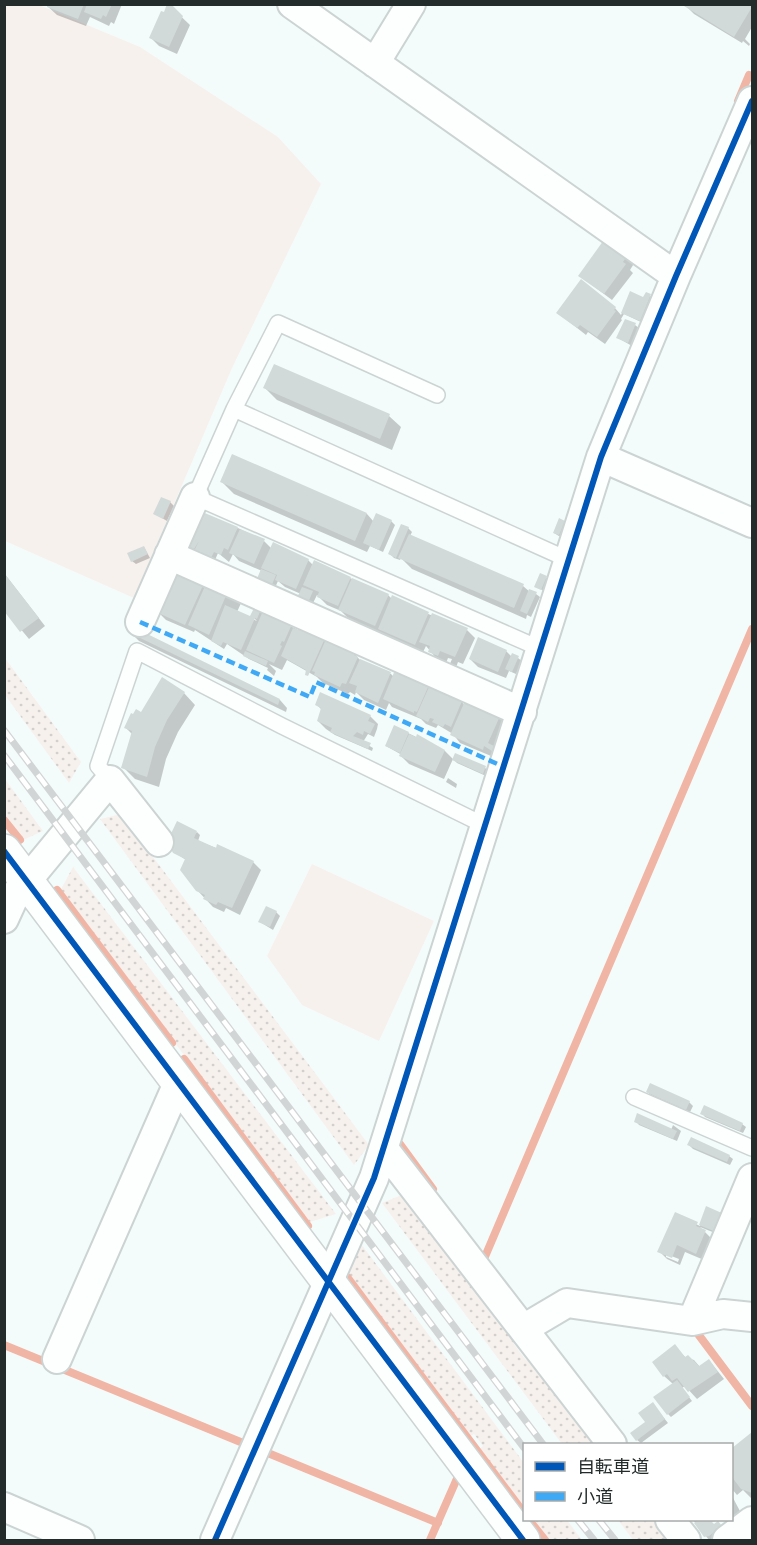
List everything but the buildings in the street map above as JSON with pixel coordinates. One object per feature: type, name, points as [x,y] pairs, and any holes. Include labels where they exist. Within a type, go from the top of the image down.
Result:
[{"type":"street","points":[[292,4],[676,276]]},
{"type":"street","points":[[375,63],[411,4]]},
{"type":"street","points":[[215,1540],[374,1178],[601,457],[676,276],[753,101]]},
{"type":"street","points":[[601,457],[753,523]]},
{"type":"street","points":[[140,622],[195,497]]},
{"type":"street","points":[[169,555],[522,712]]},
{"type":"street","points":[[4,919],[15,895],[110,780],[159,842]]},
{"type":"street","points":[[4,851],[523,1540]]},
{"type":"street","points":[[57,1359],[178,1083]]},
{"type":"street","points":[[384,1149],[611,1443]]},
{"type":"street","points":[[692,1321],[753,1178]]},
{"type":"street","points":[[523,1329],[567,1303],[692,1321],[723,1314],[753,1317]]},
{"type":"street","points":[[4,1508],[80,1540]]},
{"type":"street","points":[[671,1521],[686,1540]]},
{"type":"street","points":[[727,1540],[753,1521]]},
{"type":"lane","points":[[437,395],[278,323],[234,409],[195,497],[541,649]]},
{"type":"lane","points":[[234,409],[569,560]]},
{"type":"lane","points":[[110,780],[98,766],[137,651],[282,726],[486,826]]},
{"type":"lane","points":[[634,1097],[753,1148]]},
{"type":"shaded area","points":[[5,5],[39,5],[140,47],[278,137],[321,184],[232,368],[134,598],[5,541]]},
{"type":"shaded area","points":[[5,658],[81,762],[69,783],[5,695]]},
{"type":"shaded area","points":[[5,779],[43,831],[23,840],[5,815]]},
{"type":"shaded area","points":[[121,814],[369,1145],[354,1165],[100,819]]},
{"type":"shaded area","points":[[312,864],[434,921],[379,1041],[302,1005],[267,956]]},
{"type":"shaded area","points":[[73,867],[336,1214],[310,1222],[60,891]]},
{"type":"shaded area","points":[[409,1192],[521,1339],[514,1344],[526,1360],[533,1356],[599,1443],[561,1443],[382,1203]]},
{"type":"shaded area","points":[[362,1245],[523,1462],[523,1510],[478,1450],[483,1446],[474,1434],[469,1437],[348,1274]]},
{"type":"shaded area","points":[[532,1521],[568,1521],[582,1540],[547,1540]]},
{"type":"shaded area","points":[[619,1521],[657,1521],[672,1540],[633,1540]]},
{"type":"waterway","points":[[738,101],[749,75]]},
{"type":"waterway","points":[[484,1259],[752,629]]},
{"type":"waterway","points":[[4,820],[20,840]]},
{"type":"waterway","points":[[57,890],[172,1043]]},
{"type":"waterway","points":[[184,1059],[308,1226]]},
{"type":"waterway","points":[[400,1144],[433,1189]]},
{"type":"waterway","points":[[347,1277],[523,1512]]},
{"type":"waterway","points":[[698,1334],[752,1406]]},
{"type":"waterway","points":[[4,1345],[243,1443]]},
{"type":"waterway","points":[[263,1451],[438,1523]]},
{"type":"waterway","points":[[430,1540],[459,1474]]},
{"type":"waterway","points":[[530,1521],[545,1540]]},
{"type":"railway","points":[[4,730],[542,1443]]},
{"type":"railway","points":[[4,755],[523,1447]]},
{"type":"railway","points":[[579,1521],[594,1540]]},
{"type":"railway","points":[[600,1521],[615,1540]]},
{"type":"marked path","points":[[140,622],[310,697],[316,682],[504,767]]},
{"type":"cycle path","points":[[215,1540],[374,1178],[601,457],[752,101]]},
{"type":"cycle path","points":[[4,851],[523,1540]]}]
